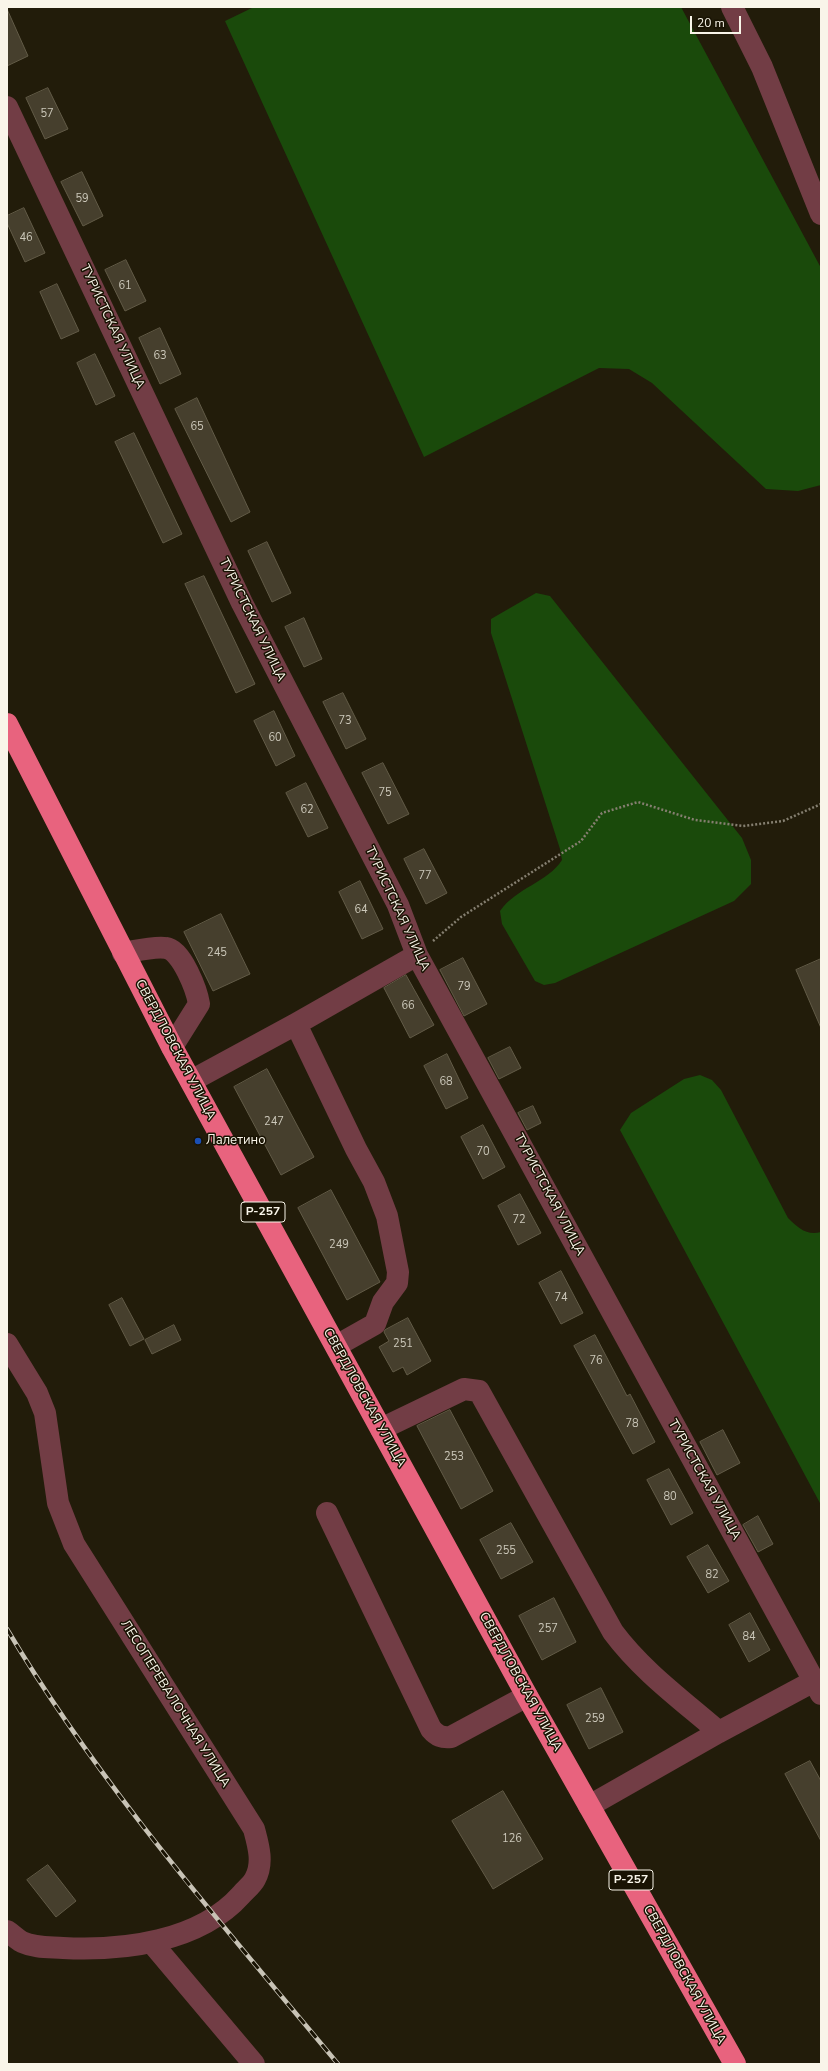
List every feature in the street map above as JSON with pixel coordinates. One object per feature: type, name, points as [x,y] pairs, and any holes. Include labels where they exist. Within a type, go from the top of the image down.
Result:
[{"type":"highway","name":"СВЕРДЛОВСКАЯ УЛИЦА","points":[[7,724],[172,1047],[527,1696],[734,2064]]},
{"type":"street","points":[[732,7],[762,67],[821,214]]},
{"type":"street","name":"ТУРИСТСКАЯ УЛИЦА","points":[[7,107],[242,603],[398,905],[417,955],[817,1688]]},
{"type":"street","points":[[123,953],[166,948],[176,952],[197,991],[199,1004],[172,1047]]},
{"type":"street","points":[[191,1080],[296,1024],[417,955]]},
{"type":"street","points":[[296,1024],[356,1149],[374,1182],[387,1216],[398,1272],[397,1283],[383,1302],[375,1324],[336,1346]]},
{"type":"street","name":"ЛЕСОПЕРЕВАЛОЧНАЯ УЛИЦА","points":[[7,1344],[37,1393],[45,1413],[58,1503],[74,1544],[254,1829],[260,1853],[256,1879],[233,1904],[215,1917],[188,1931],[152,1943],[80,1949],[38,1947],[12,1940]]},
{"type":"street","points":[[381,1428],[464,1389],[479,1391],[613,1632],[628,1652],[643,1667],[719,1732]]},
{"type":"street","points":[[327,1513],[431,1729],[436,1735],[443,1738],[451,1737],[527,1696]]},
{"type":"street","points":[[589,1806],[719,1732],[817,1688]]},
{"type":"street","points":[[152,1943],[254,2064]]},
{"type":"path","points":[[417,955],[461,917],[581,841],[602,813],[638,802],[695,820],[743,826],[783,821],[821,804]]},
{"type":"green space","points":[[254,7],[681,7],[821,268],[821,485],[798,491],[766,489],[652,383],[629,369],[599,368],[424,457],[225,21]]},
{"type":"green space","points":[[536,593],[550,596],[742,838],[751,860],[751,884],[734,901],[555,983],[544,985],[535,981],[502,924],[500,911],[514,896],[549,874],[562,860],[560,849],[491,633],[491,619]]},
{"type":"green space","points":[[700,1075],[712,1080],[721,1090],[788,1218],[795,1225],[807,1232],[821,1232],[821,1505],[620,1130],[631,1113],[684,1079]]},
{"type":"building","points":[[7,9],[28,56],[7,66]]},
{"type":"building","points":[[48,88],[68,129],[45,139],[26,98]]},
{"type":"building","points":[[82,172],[103,216],[83,226],[61,182]]},
{"type":"building","points":[[24,208],[45,253],[25,262],[7,223],[7,216]]},
{"type":"building","points":[[126,260],[146,301],[125,311],[105,270]]},
{"type":"building","points":[[57,284],[79,331],[61,339],[40,292]]},
{"type":"building","points":[[160,328],[181,374],[160,384],[139,338]]},
{"type":"building","points":[[95,354],[115,396],[96,405],[77,363]]},
{"type":"building","points":[[197,398],[250,512],[231,522],[175,409]]},
{"type":"building","points":[[134,433],[182,534],[163,543],[115,442]]},
{"type":"building","points":[[267,542],[291,593],[272,602],[248,551]]},
{"type":"building","points":[[204,576],[255,684],[236,693],[185,584]]},
{"type":"building","points":[[304,618],[322,659],[304,667],[285,627]]},
{"type":"building","points":[[343,693],[366,739],[346,749],[323,702]]},
{"type":"building","points":[[274,711],[295,756],[276,766],[254,721]]},
{"type":"building","points":[[383,763],[409,814],[388,824],[362,773]]},
{"type":"building","points":[[306,783],[328,828],[308,837],[286,793]]},
{"type":"building","points":[[424,849],[447,893],[426,904],[404,859]]},
{"type":"building","points":[[360,881],[383,929],[362,939],[339,892]]},
{"type":"building","points":[[221,914],[250,974],[213,991],[184,932]]},
{"type":"building","points":[[463,958],[487,1004],[464,1016],[440,970]]},
{"type":"building","points":[[821,959],[821,1028],[796,970]]},
{"type":"building","points":[[406,975],[434,1025],[410,1038],[384,988]]},
{"type":"building","points":[[510,1047],[521,1068],[499,1079],[488,1058]]},
{"type":"building","points":[[447,1054],[468,1098],[446,1109],[424,1066]]},
{"type":"building","points":[[267,1069],[314,1157],[281,1175],[234,1087]]},
{"type":"building","points":[[533,1106],[541,1123],[527,1130],[518,1113]]},
{"type":"building","points":[[483,1125],[505,1167],[483,1179],[461,1137]]},
{"type":"building","points":[[331,1190],[380,1282],[347,1300],[298,1208]]},
{"type":"building","points":[[520,1194],[541,1233],[518,1245],[498,1206]]},
{"type":"building","points":[[561,1271],[583,1313],[561,1324],[539,1283]]},
{"type":"building","points":[[122,1298],[144,1339],[130,1346],[109,1305]]},
{"type":"building","points":[[408,1318],[431,1361],[407,1375],[403,1367],[393,1372],[379,1347],[389,1341],[384,1332],[385,1330]]},
{"type":"building","points":[[174,1325],[181,1340],[152,1354],[145,1340]]},
{"type":"building","points":[[595,1335],[627,1396],[630,1394],[655,1442],[633,1454],[574,1346]]},
{"type":"building","points":[[450,1410],[493,1491],[461,1509],[417,1426]]},
{"type":"building","points":[[723,1430],[740,1463],[717,1475],[700,1442]]},
{"type":"building","points":[[669,1469],[693,1513],[671,1525],[647,1480]]},
{"type":"building","points":[[758,1516],[773,1544],[758,1552],[743,1525]]},
{"type":"building","points":[[511,1523],[533,1562],[501,1579],[480,1540]]},
{"type":"building","points":[[708,1545],[729,1581],[708,1593],[687,1557]]},
{"type":"building","points":[[554,1598],[576,1642],[542,1660],[519,1616]]},
{"type":"building","points":[[750,1613],[770,1650],[749,1662],[729,1625]]},
{"type":"building","points":[[601,1688],[623,1732],[589,1749],[567,1705]]},
{"type":"building","points":[[810,1761],[821,1781],[821,1841],[785,1774]]},
{"type":"building","points":[[503,1791],[543,1859],[493,1889],[452,1821]]},
{"type":"building","points":[[48,1865],[76,1901],[56,1917],[27,1880]]},
{"type":"railway","points":[[7,1629],[43,1687],[122,1799],[207,1906],[338,2064]]},
{"type":"place","name":"Лалетино","points":[[198,1141]]}]
